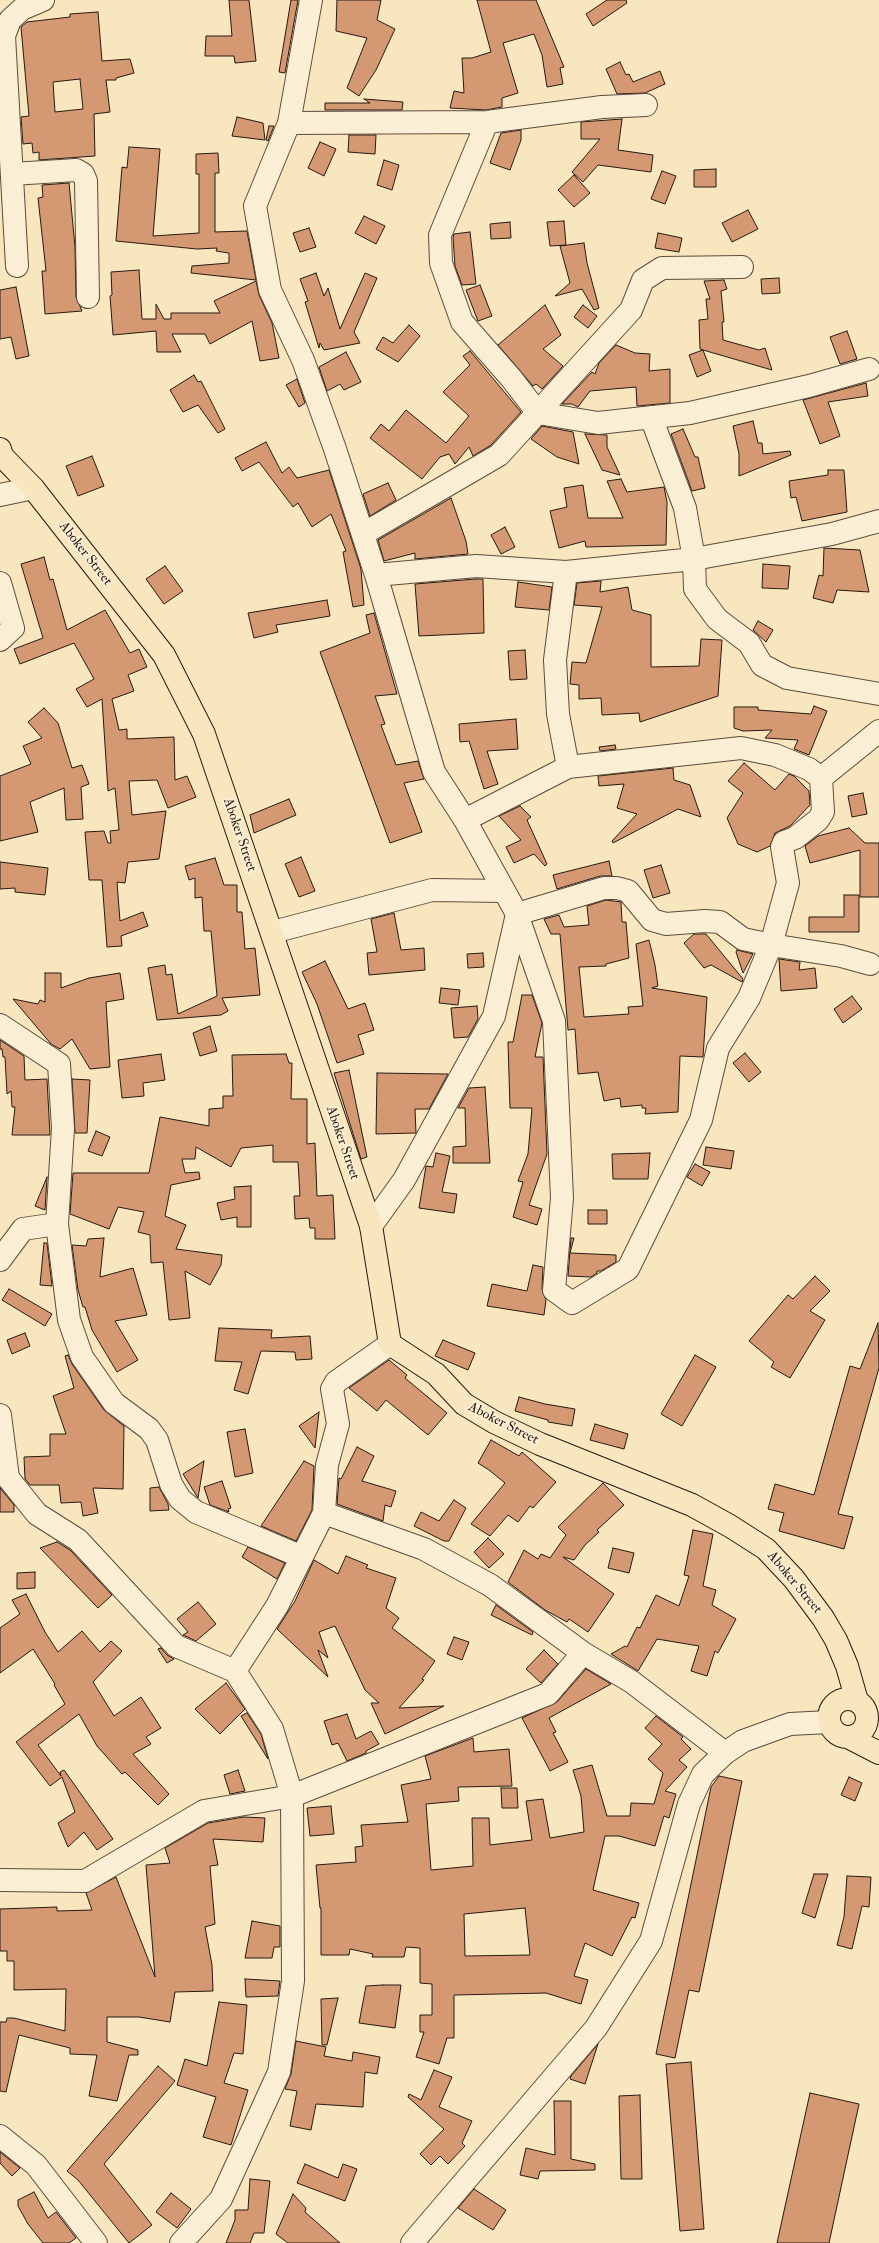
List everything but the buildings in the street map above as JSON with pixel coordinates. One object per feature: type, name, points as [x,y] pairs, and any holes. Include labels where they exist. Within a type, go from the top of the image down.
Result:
[{"type":"main road","name":"Aboker Street","points":[[1,453],[33,488],[164,655],[204,734],[273,932],[322,1086],[371,1226],[390,1344],[436,1374],[464,1404],[494,1422],[540,1444],[692,1505],[730,1526],[766,1549],[794,1579],[823,1618],[836,1640],[847,1666],[848,1701]]},
{"type":"main road","points":[[879,1746],[866,1722],[865,1710],[848,1701],[830,1710],[829,1722],[836,1733],[848,1737],[879,1753]]},
{"type":"main road","points":[[848,1737],[860,1733],[866,1722]]},
{"type":"street","points":[[17,266],[2,36],[10,20],[18,12],[44,0]]},
{"type":"street","points":[[311,0],[289,123],[255,206],[270,290],[303,360],[335,449],[376,575],[434,772],[465,820],[517,914],[554,1021],[562,1198],[554,1290],[572,1304],[628,1269],[701,1120],[718,1048],[749,998],[771,945],[788,883],[782,847],[784,842],[795,838],[818,820],[823,812],[821,778],[809,769],[775,755],[740,748],[568,768],[465,820]]},
{"type":"street","points":[[289,123],[487,122],[602,107],[646,105]]},
{"type":"street","points":[[487,122],[440,235],[441,262],[462,322],[511,378],[538,412],[598,423],[651,416],[690,413],[809,386],[869,369]]},
{"type":"street","points":[[12,174],[76,170],[83,174],[86,181],[88,297]]},
{"type":"street","points":[[363,534],[499,455],[631,310],[643,280],[662,268],[742,267]]},
{"type":"street","points":[[651,416],[685,508],[694,558],[695,589],[717,619],[749,643],[762,665],[787,678],[879,694]]},
{"type":"street","points":[[0,495],[33,488]]},
{"type":"street","points":[[376,575],[476,566],[566,572],[694,558],[832,534],[879,521]]},
{"type":"street","points":[[566,572],[555,660],[558,714],[568,768]]},
{"type":"street","points":[[0,583],[13,628],[0,640]]},
{"type":"street","points":[[821,778],[879,731]]},
{"type":"street","points":[[517,914],[604,888],[617,888],[628,891],[652,920],[666,924],[705,921],[720,922],[743,939],[841,956],[870,964]]},
{"type":"street","points":[[273,932],[432,890],[504,891]]},
{"type":"street","points":[[371,1226],[404,1180],[494,1016],[517,914]]},
{"type":"street","points":[[0,1024],[59,1064],[63,1128],[57,1224],[70,1320],[82,1357],[114,1403],[149,1429],[157,1440],[171,1484],[180,1499],[196,1512],[302,1557]]},
{"type":"street","points":[[0,1260],[23,1229],[57,1224]]},
{"type":"street","points":[[235,1671],[277,1606],[324,1513],[327,1465],[338,1424],[332,1389],[336,1382],[390,1344]]},
{"type":"street","points":[[0,1415],[8,1478],[37,1514],[78,1540],[176,1646],[235,1671],[272,1729],[292,1796],[292,1981],[279,2072],[221,2199],[181,2243]]},
{"type":"street","points":[[324,1513],[424,1549],[483,1581],[583,1653],[632,1682],[725,1753]]},
{"type":"street","points":[[0,1880],[85,1881],[204,1811],[292,1796],[548,1694],[583,1653]]},
{"type":"street","points":[[412,2243],[596,2028],[651,1941],[689,1804],[703,1774],[725,1753],[744,1741],[790,1724],[829,1722]]},
{"type":"street","points":[[0,2136],[36,2165],[96,2243]]}]
